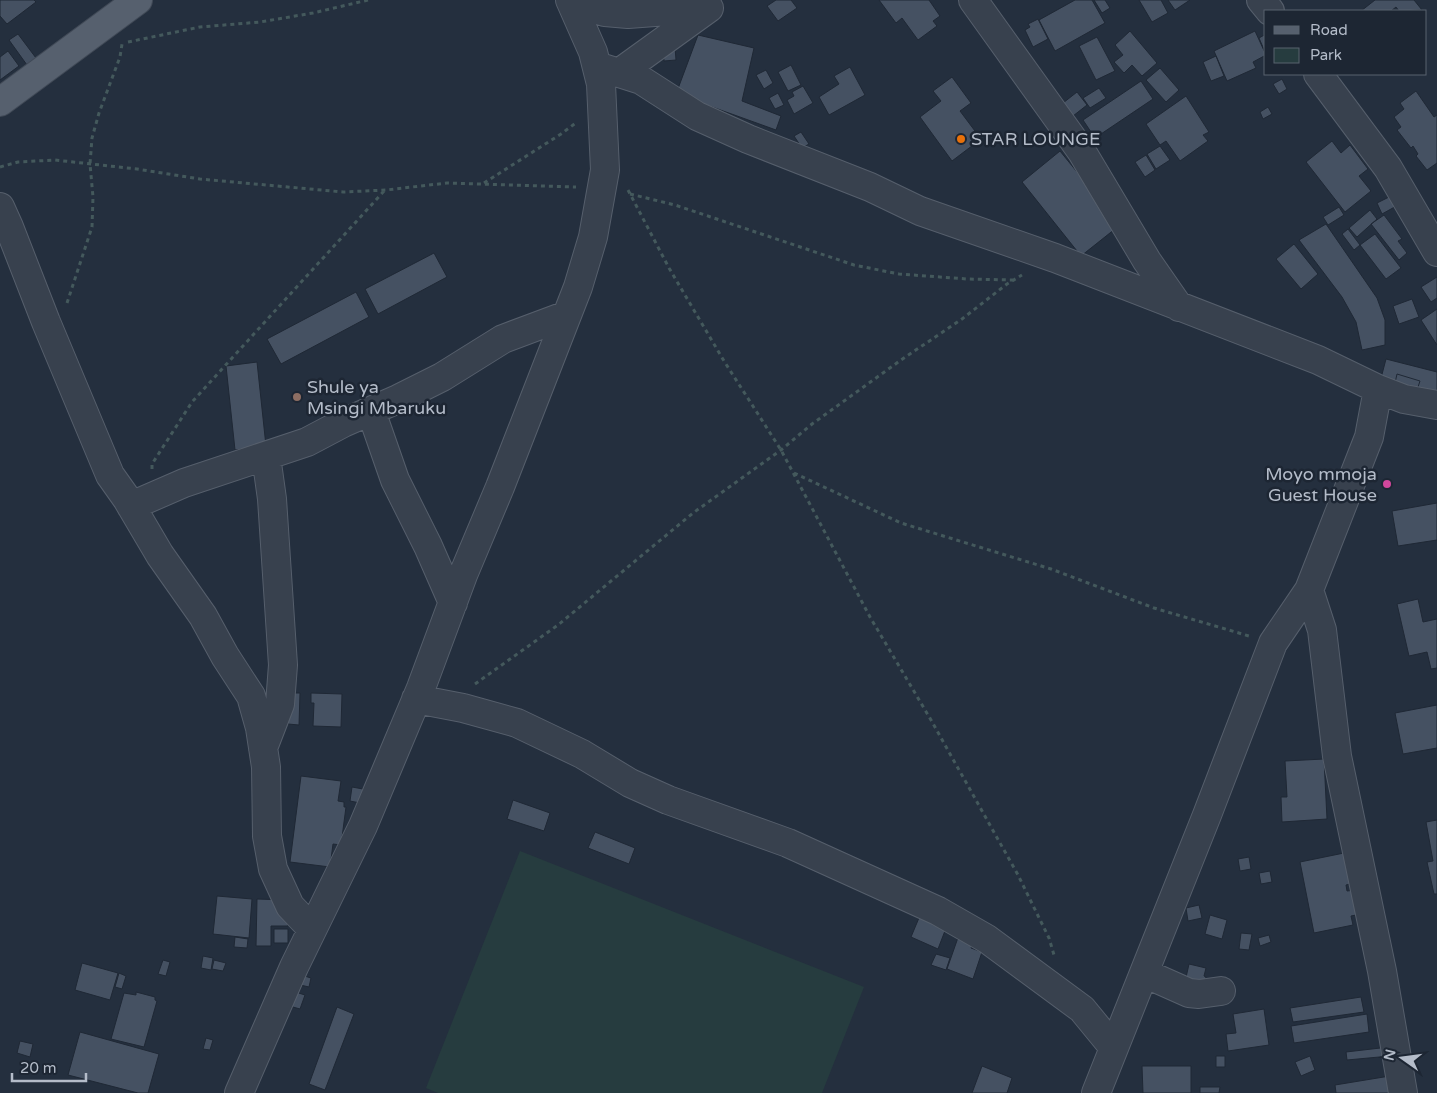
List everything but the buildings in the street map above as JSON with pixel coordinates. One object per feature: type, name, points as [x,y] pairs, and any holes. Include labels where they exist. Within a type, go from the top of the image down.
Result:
[{"type":"main road","points":[[0,102],[130,5]]},
{"type":"street","points":[[974,0],[1082,152],[1147,261],[1179,307]]},
{"type":"street","points":[[1261,0],[1269,10]]},
{"type":"street","points":[[570,1],[613,13],[628,14],[660,6],[713,4]]},
{"type":"street","points":[[570,1],[593,52],[608,69],[641,80],[697,116],[748,139],[870,187],[920,211],[1055,258],[1318,360],[1378,389],[1404,399],[1437,405]]},
{"type":"street","points":[[239,1093],[312,929],[362,826],[416,700],[578,287],[594,237],[613,189],[605,170],[602,103],[602,84],[608,69],[713,4]]},
{"type":"street","points":[[1319,75],[1388,168],[1437,252]]},
{"type":"street","points":[[0,207],[110,475],[141,502],[149,539],[203,616],[225,656],[251,696],[266,767],[266,836],[273,870],[290,906],[312,929]]},
{"type":"street","points":[[141,502],[184,483],[307,442],[442,377],[503,339],[567,315]]},
{"type":"street","points":[[1096,1093],[1273,643],[1309,590],[1369,437],[1378,389]]},
{"type":"street","points":[[371,411],[396,480],[453,603]]},
{"type":"street","points":[[263,748],[280,704],[283,666],[272,499],[266,456]]},
{"type":"street","points":[[1309,590],[1322,630],[1337,756],[1382,971],[1403,1093]]},
{"type":"street","points":[[416,700],[464,708],[517,723],[582,754],[638,786],[668,800],[788,842],[938,911],[987,939],[1082,1009],[1114,1048]]},
{"type":"street","points":[[1144,973],[1189,993],[1199,994],[1221,991]]},
{"type":"path","points":[[122,43],[200,27],[226,23],[260,22],[313,13],[368,0]]},
{"type":"path","points":[[51,335],[65,308],[92,227],[93,197],[90,164],[92,138],[99,113],[120,57],[130,5]]},
{"type":"path","points":[[484,184],[561,134],[602,103]]},
{"type":"path","points":[[0,166],[18,162],[55,160],[137,169],[200,179],[343,192],[386,190],[447,183],[613,189],[675,205],[854,265],[899,274],[1014,280]]},
{"type":"path","points":[[141,502],[152,464],[192,402],[386,190]]},
{"type":"path","points":[[629,193],[668,268],[781,450],[870,617],[931,720],[1018,875],[1049,938],[1066,998]]},
{"type":"path","points":[[446,705],[558,625],[693,513],[781,450],[812,424],[962,319],[1014,280],[1055,258]]},
{"type":"path","points":[[794,473],[900,523],[1051,569],[1154,608],[1273,643]]},
{"type":"green space","points":[[520,851],[864,987],[822,1093],[438,1093],[426,1088]]},
{"type":"place","name":"STAR LOUNGE","points":[[961,139]]},
{"type":"place","name":"Shule ya Msingi Mbaruku","points":[[297,397]]},
{"type":"place","name":"Moyo mmoja Guest House","points":[[1387,484]]}]
